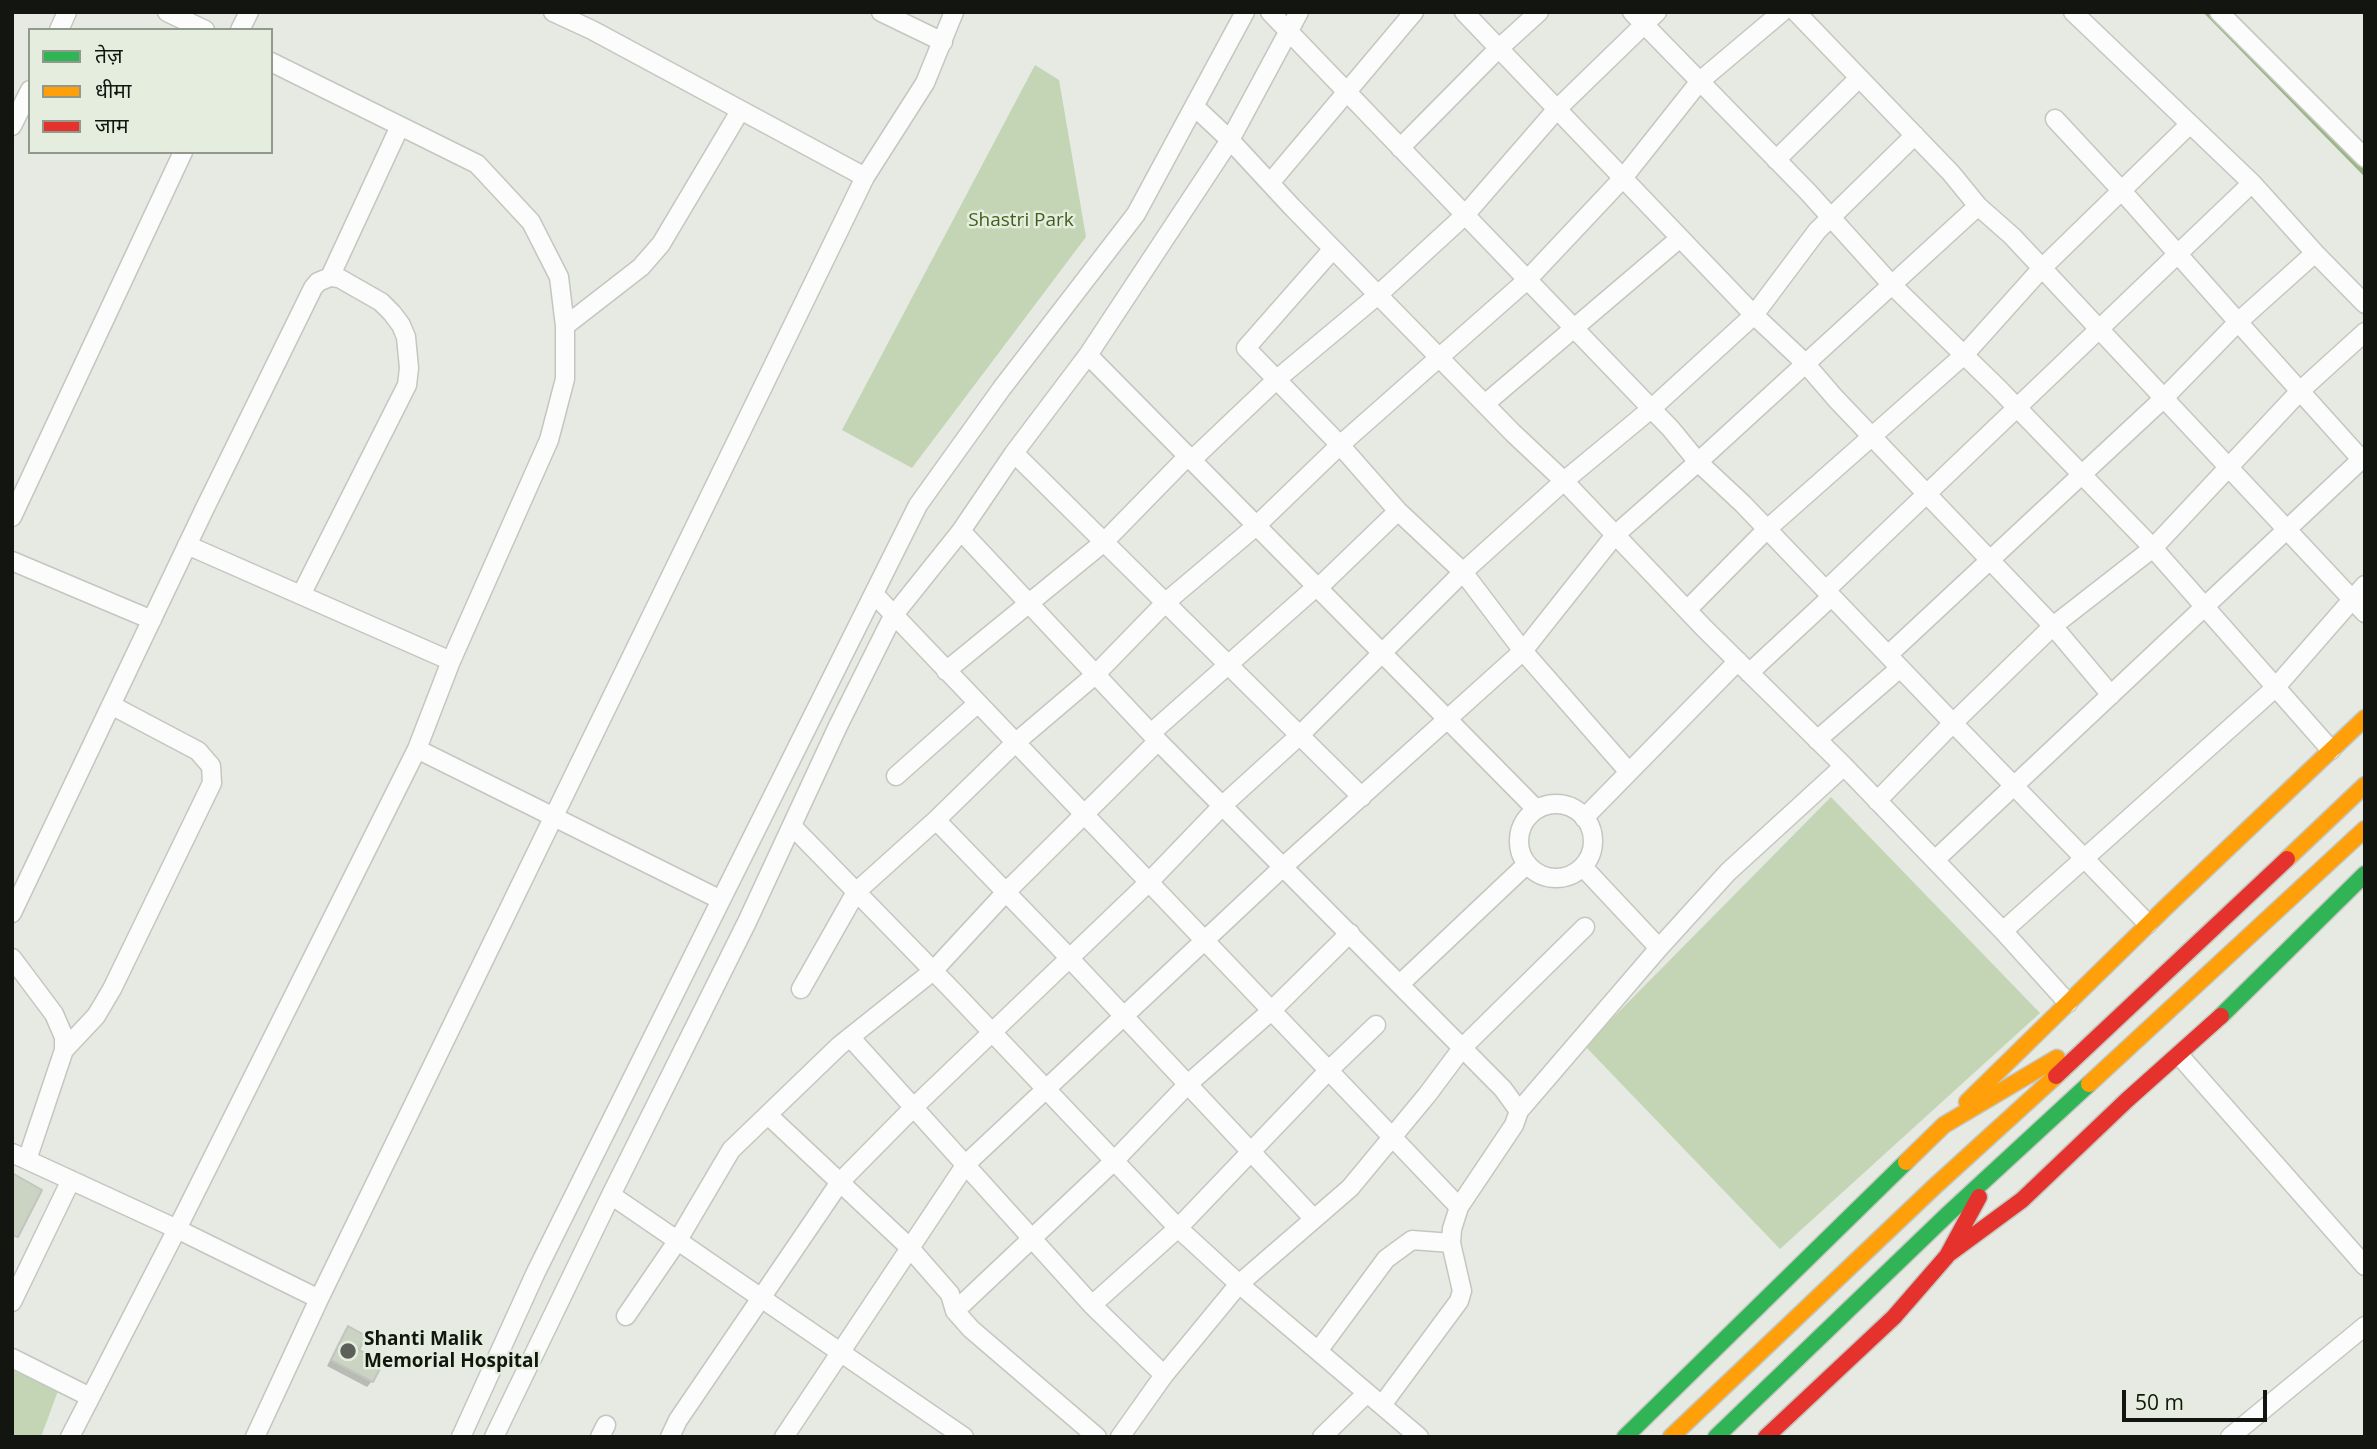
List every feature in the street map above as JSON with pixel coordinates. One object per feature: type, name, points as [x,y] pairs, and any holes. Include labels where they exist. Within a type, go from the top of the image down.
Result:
[{"type":"main road","points":[[1625,1437],[2148,924],[2365,718]]},
{"type":"main road","points":[[1671,1437],[1934,1187],[2082,1052],[2365,785]]},
{"type":"main road","points":[[1716,1437],[1994,1172],[2365,829]]},
{"type":"main road","points":[[1947,1255],[2022,1200],[2243,995],[2365,874]]},
{"type":"main road","points":[[1944,1125],[2054,1059],[2082,1052]]},
{"type":"main road","points":[[1766,1437],[1894,1317],[1947,1255],[1994,1172]]},
{"type":"street","points":[[60,28],[67,12]]},
{"type":"street","points":[[167,12],[201,28]]},
{"type":"street","points":[[241,28],[249,12]]},
{"type":"street","points":[[552,12],[592,30],[865,177]]},
{"type":"street","points":[[881,12],[943,42]]},
{"type":"street","points":[[256,1437],[319,1299],[865,177],[925,83],[954,12]]},
{"type":"street","points":[[461,1437],[536,1272],[918,505],[1002,388],[1136,215],[1245,12]]},
{"type":"street","points":[[1270,12],[1651,409],[1698,462],[2148,924]]},
{"type":"street","points":[[494,1437],[747,922],[838,726],[893,616],[961,531],[1014,453],[1087,355],[1230,140],[1299,12]]},
{"type":"street","points":[[1270,183],[1414,12]]},
{"type":"street","points":[[1464,12],[1754,315],[1805,362],[1836,399],[2053,626],[2111,695]]},
{"type":"street","points":[[1400,148],[1539,12]]},
{"type":"street","points":[[801,989],[856,892],[936,820],[1015,743],[1095,675],[1166,602],[1256,526],[1340,445],[1527,280],[1623,178],[1700,81],[1782,12]]},
{"type":"street","points":[[1796,12],[1951,173],[1978,206],[2012,236],[2365,613]]},
{"type":"street","points":[[2073,12],[2252,183],[2365,304]]},
{"type":"street","points":[[2219,12],[2365,158]]},
{"type":"street","points":[[946,671],[1104,542],[1188,457],[1197,455],[1276,380],[1379,294],[1465,215],[1557,109],[1644,16],[1700,81],[1831,217],[1891,284],[2153,548],[2331,750]]},
{"type":"street","points":[[70,1437],[417,749],[451,662],[548,440],[565,379],[565,326],[559,277],[531,222],[477,164],[273,63]]},
{"type":"street","points":[[1776,160],[1859,78]]},
{"type":"street","points":[[12,126],[28,94]]},
{"type":"street","points":[[1195,107],[1564,481],[1743,667],[1844,766],[2003,931],[2068,1003]]},
{"type":"street","points":[[565,326],[640,268],[661,244],[740,111]]},
{"type":"street","points":[[1935,860],[2363,457],[2300,391],[2055,119]]},
{"type":"street","points":[[1687,610],[1766,530],[1964,355],[2042,268],[2190,124]]},
{"type":"street","points":[[12,913],[313,288],[330,276],[400,126]]},
{"type":"street","points":[[670,1437],[678,1420],[840,1182],[991,1032],[1149,883],[1223,805],[1300,735],[1463,572],[1564,481],[1651,409],[1754,315],[1817,231],[1914,135]]},
{"type":"street","points":[[12,517],[182,154]]},
{"type":"street","points":[[1584,818],[1629,772],[1743,667],[1828,594],[1926,493],[2252,183]]},
{"type":"street","points":[[784,1437],[965,1164],[1284,866],[1523,651],[1615,535],[1978,206]]},
{"type":"street","points":[[1486,403],[1681,238]]},
{"type":"street","points":[[1334,249],[1246,348],[1340,445],[1398,511],[1463,572],[1523,651],[1629,772]]},
{"type":"street","points":[[1817,740],[1992,561],[2165,398],[2238,322],[2315,253]]},
{"type":"street","points":[[301,595],[407,385],[409,368],[406,337],[401,325],[391,313],[381,302],[339,278],[330,276]]},
{"type":"street","points":[[1877,801],[2053,626],[2153,548],[2300,391],[2365,332]]},
{"type":"street","points":[[1087,355],[1536,809]]},
{"type":"street","points":[[1014,453],[1362,797]]},
{"type":"street","points":[[626,1316],[678,1240],[731,1150],[850,1037],[933,971],[1228,664],[1318,588],[1398,511]]},
{"type":"street","points":[[961,531],[1155,737],[1503,1089],[1519,1111]]},
{"type":"street","points":[[187,545],[451,662]]},
{"type":"street","points":[[12,561],[152,620]]},
{"type":"street","points":[[2003,931],[2275,688],[2365,585]]},
{"type":"street","points":[[874,594],[1459,1207]]},
{"type":"street","points":[[896,776],[978,704]]},
{"type":"street","points":[[111,705],[198,751],[211,766],[212,783],[112,989],[96,1016],[64,1050],[20,1157],[177,1228],[319,1299]]},
{"type":"street","points":[[417,749],[721,900]]},
{"type":"street","points":[[1382,1405],[1459,1301],[1461,1284],[1451,1241],[1452,1229],[1459,1207],[1514,1125],[1519,1111],[1728,872],[1844,766]]},
{"type":"street","points":[[1557,804],[1567,806],[1584,818],[1590,827],[1592,848],[1583,867],[1575,874],[1555,879],[1544,877],[1527,865],[1521,856],[1518,835],[1528,816],[1536,809],[1557,804]]},
{"type":"street","points":[[936,820],[1069,957],[1314,1219]]},
{"type":"street","points":[[792,826],[1178,1228],[1239,1284],[1419,1437]]},
{"type":"street","points":[[1400,984],[1527,865]]},
{"type":"street","points":[[1583,867],[1659,948]]},
{"type":"street","points":[[1120,1437],[1164,1375],[1239,1284],[1350,1188],[1427,1095],[1462,1047],[1585,927]]},
{"type":"street","points":[[955,1311],[1114,1161],[1188,1084],[1271,1011],[1350,933]]},
{"type":"street","points":[[12,958],[54,1014],[64,1037],[64,1050]]},
{"type":"street","points":[[1092,1305],[1178,1228],[1328,1071],[1376,1025]]},
{"type":"street","points":[[850,1037],[1092,1305],[1164,1375]]},
{"type":"street","points":[[2179,1055],[2365,1266]]},
{"type":"street","points":[[768,1115],[909,1247],[950,1294],[955,1311],[971,1329],[1097,1437]]},
{"type":"street","points":[[12,1302],[71,1180]]},
{"type":"street","points":[[611,1195],[964,1437]]},
{"type":"street","points":[[1318,1351],[1386,1259],[1412,1240],[1451,1241]]},
{"type":"street","points":[[2230,1437],[2365,1326]]},
{"type":"street","points":[[12,1358],[90,1397]]},
{"type":"street","points":[[1322,1437],[1367,1393]]},
{"type":"green space","name":"Shastri Park","points":[[1035,65],[1059,80],[1086,237],[912,468],[842,430]]},
{"type":"green space","points":[[1831,797],[2040,1013],[1780,1249],[1585,1046]]},
{"type":"green space","points":[[12,1355],[62,1380],[41,1437],[12,1437]]},
{"type":"building","points":[[12,1173],[42,1190],[18,1237],[12,1235]]},
{"type":"building","points":[[348,1326],[366,1336],[359,1350],[383,1363],[373,1382],[331,1360]]},
{"type":"waterway","points":[[2207,12],[2365,173]]},
{"type":"traffic: fast","points":[[2221,1016],[2365,874]]},
{"type":"traffic: fast","points":[[1716,1437],[1948,1214],[2089,1084]]},
{"type":"traffic: fast","points":[[1625,1437],[1906,1162]]},
{"type":"traffic: slow","points":[[1967,1102],[2166,907],[2365,718]]},
{"type":"traffic: slow","points":[[2287,859],[2365,785]]},
{"type":"traffic: slow","points":[[2089,1084],[2365,829]]},
{"type":"traffic: slow","points":[[1906,1162],[1944,1125],[2057,1058]]},
{"type":"traffic: slow","points":[[1671,1437],[1934,1187],[2056,1076]]},
{"type":"traffic: jam","points":[[2056,1076],[2287,859]]},
{"type":"traffic: jam","points":[[1950,1253],[2022,1200],[2127,1100],[2221,1016]]},
{"type":"traffic: jam","points":[[1766,1437],[1894,1317],[1947,1256],[1979,1197]]},
{"type":"place","name":"Shanti Malik Memorial Hospital","points":[[348,1351]]}]
